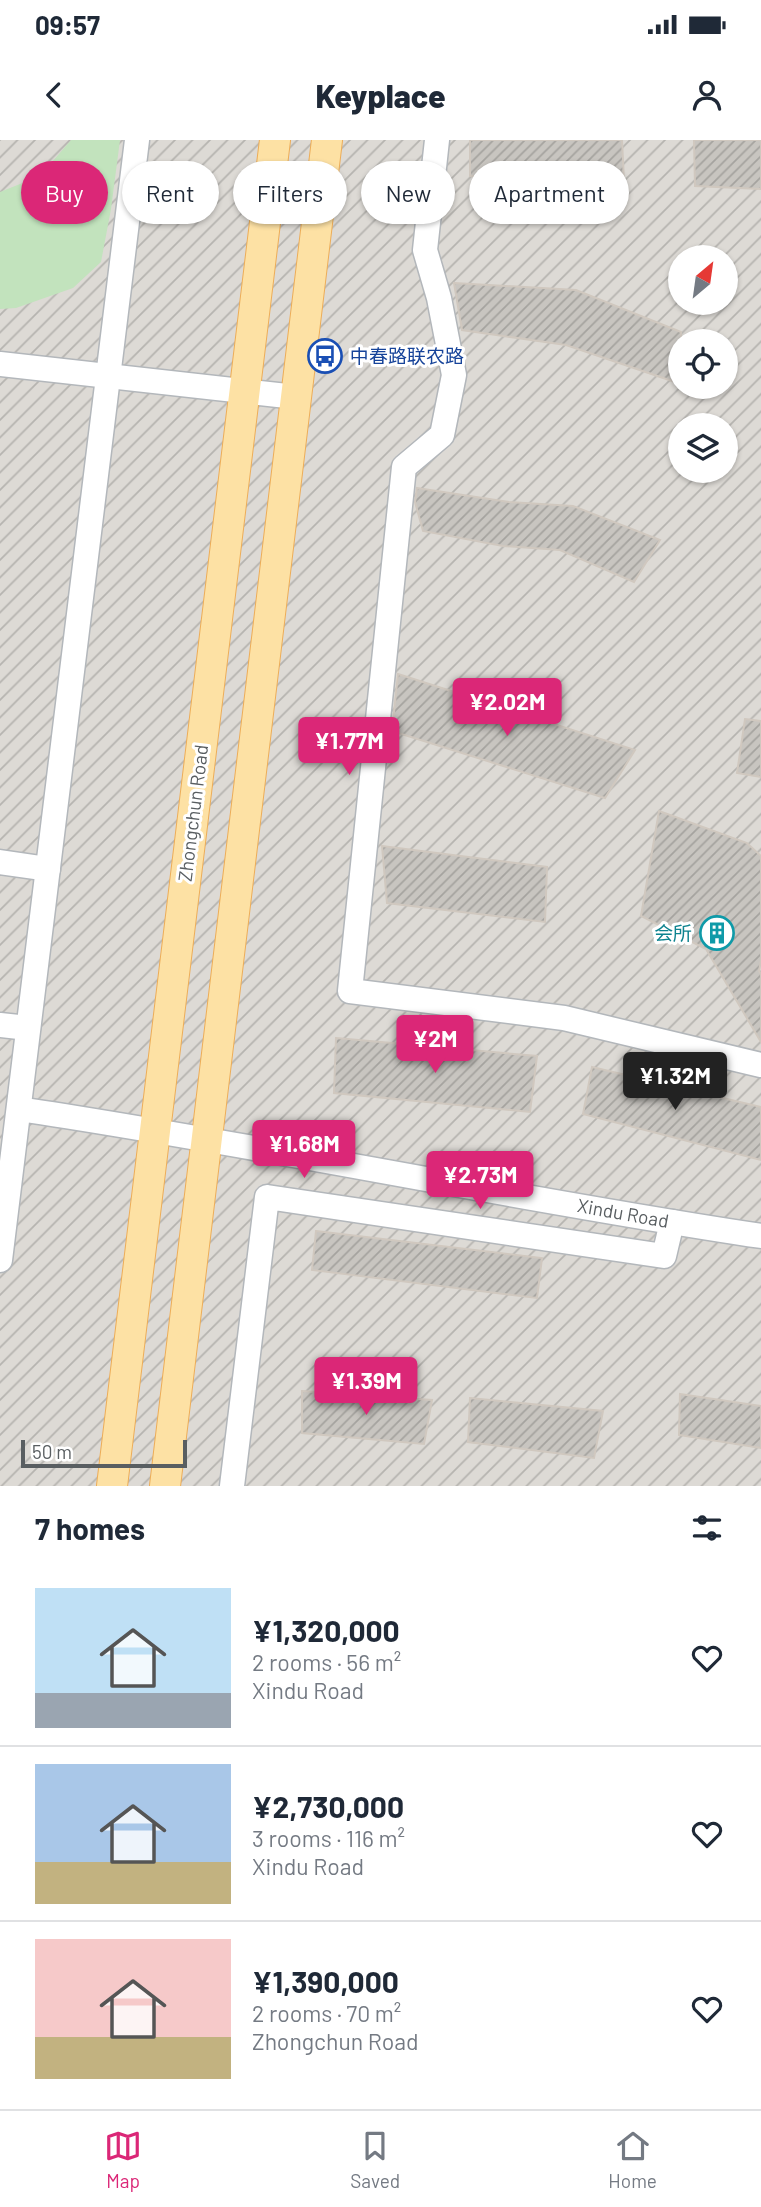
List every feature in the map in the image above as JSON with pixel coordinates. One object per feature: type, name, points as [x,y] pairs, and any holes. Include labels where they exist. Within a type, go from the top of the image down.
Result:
[{"type":"main road","name":"Zhongchun Road","points":[[112,1486],[275,140]]},
{"type":"main road","points":[[165,1486],[327,140]]},
{"type":"street","points":[[0,1260],[137,140]]},
{"type":"street","points":[[437,140],[425,250],[439,298],[454,375],[442,435],[404,467],[350,991],[564,1018],[761,1065]]},
{"type":"street","points":[[0,364],[296,397]]},
{"type":"street","points":[[0,862],[48,869]]},
{"type":"street","points":[[0,1025],[28,1028]]},
{"type":"street","name":"Xindu Road","points":[[19,1109],[155,1129],[761,1236]]},
{"type":"street","points":[[232,1486],[267,1197],[664,1256],[672,1222]]},
{"type":"shaded area","points":[[0,140],[761,140],[761,1486],[0,1486]]},
{"type":"green space","points":[[71,140],[120,140],[111,209],[101,262],[73,288],[16,308],[0,309],[0,192],[21,184],[21,224],[108,224],[108,161],[53,161]]},
{"type":"building","points":[[470,140],[622,140],[623,161],[470,161]]},
{"type":"building","points":[[694,140],[761,140],[761,189],[695,186]]},
{"type":"building","points":[[454,283],[576,290],[674,329],[668,329],[668,380],[566,345],[462,330]]},
{"type":"building","points":[[417,488],[509,502],[573,506],[660,540],[634,582],[560,550],[503,546],[423,531],[415,502]]},
{"type":"building","points":[[398,674],[635,750],[605,798],[392,731]]},
{"type":"building","points":[[745,719],[761,721],[761,777],[737,773]]},
{"type":"building","name":"会所","points":[[659,811],[747,843],[761,856],[761,1042],[706,949],[641,916]]},
{"type":"building","points":[[382,846],[547,867],[545,922],[387,903]]},
{"type":"building","points":[[336,1038],[537,1056],[530,1112],[334,1093]]},
{"type":"building","points":[[592,1067],[761,1107],[761,1160],[583,1114]]},
{"type":"building","points":[[316,1231],[542,1258],[537,1298],[312,1270]]},
{"type":"building","points":[[302,1391],[432,1400],[424,1444],[302,1433]]},
{"type":"building","points":[[680,1394],[761,1406],[761,1448],[679,1435]]},
{"type":"building","points":[[470,1398],[603,1411],[594,1458],[468,1442]]},
{"type":"place","name":"中春路联农路","points":[[325,356]]},
{"type":"place","name":"会所","points":[[717,933]]}]
